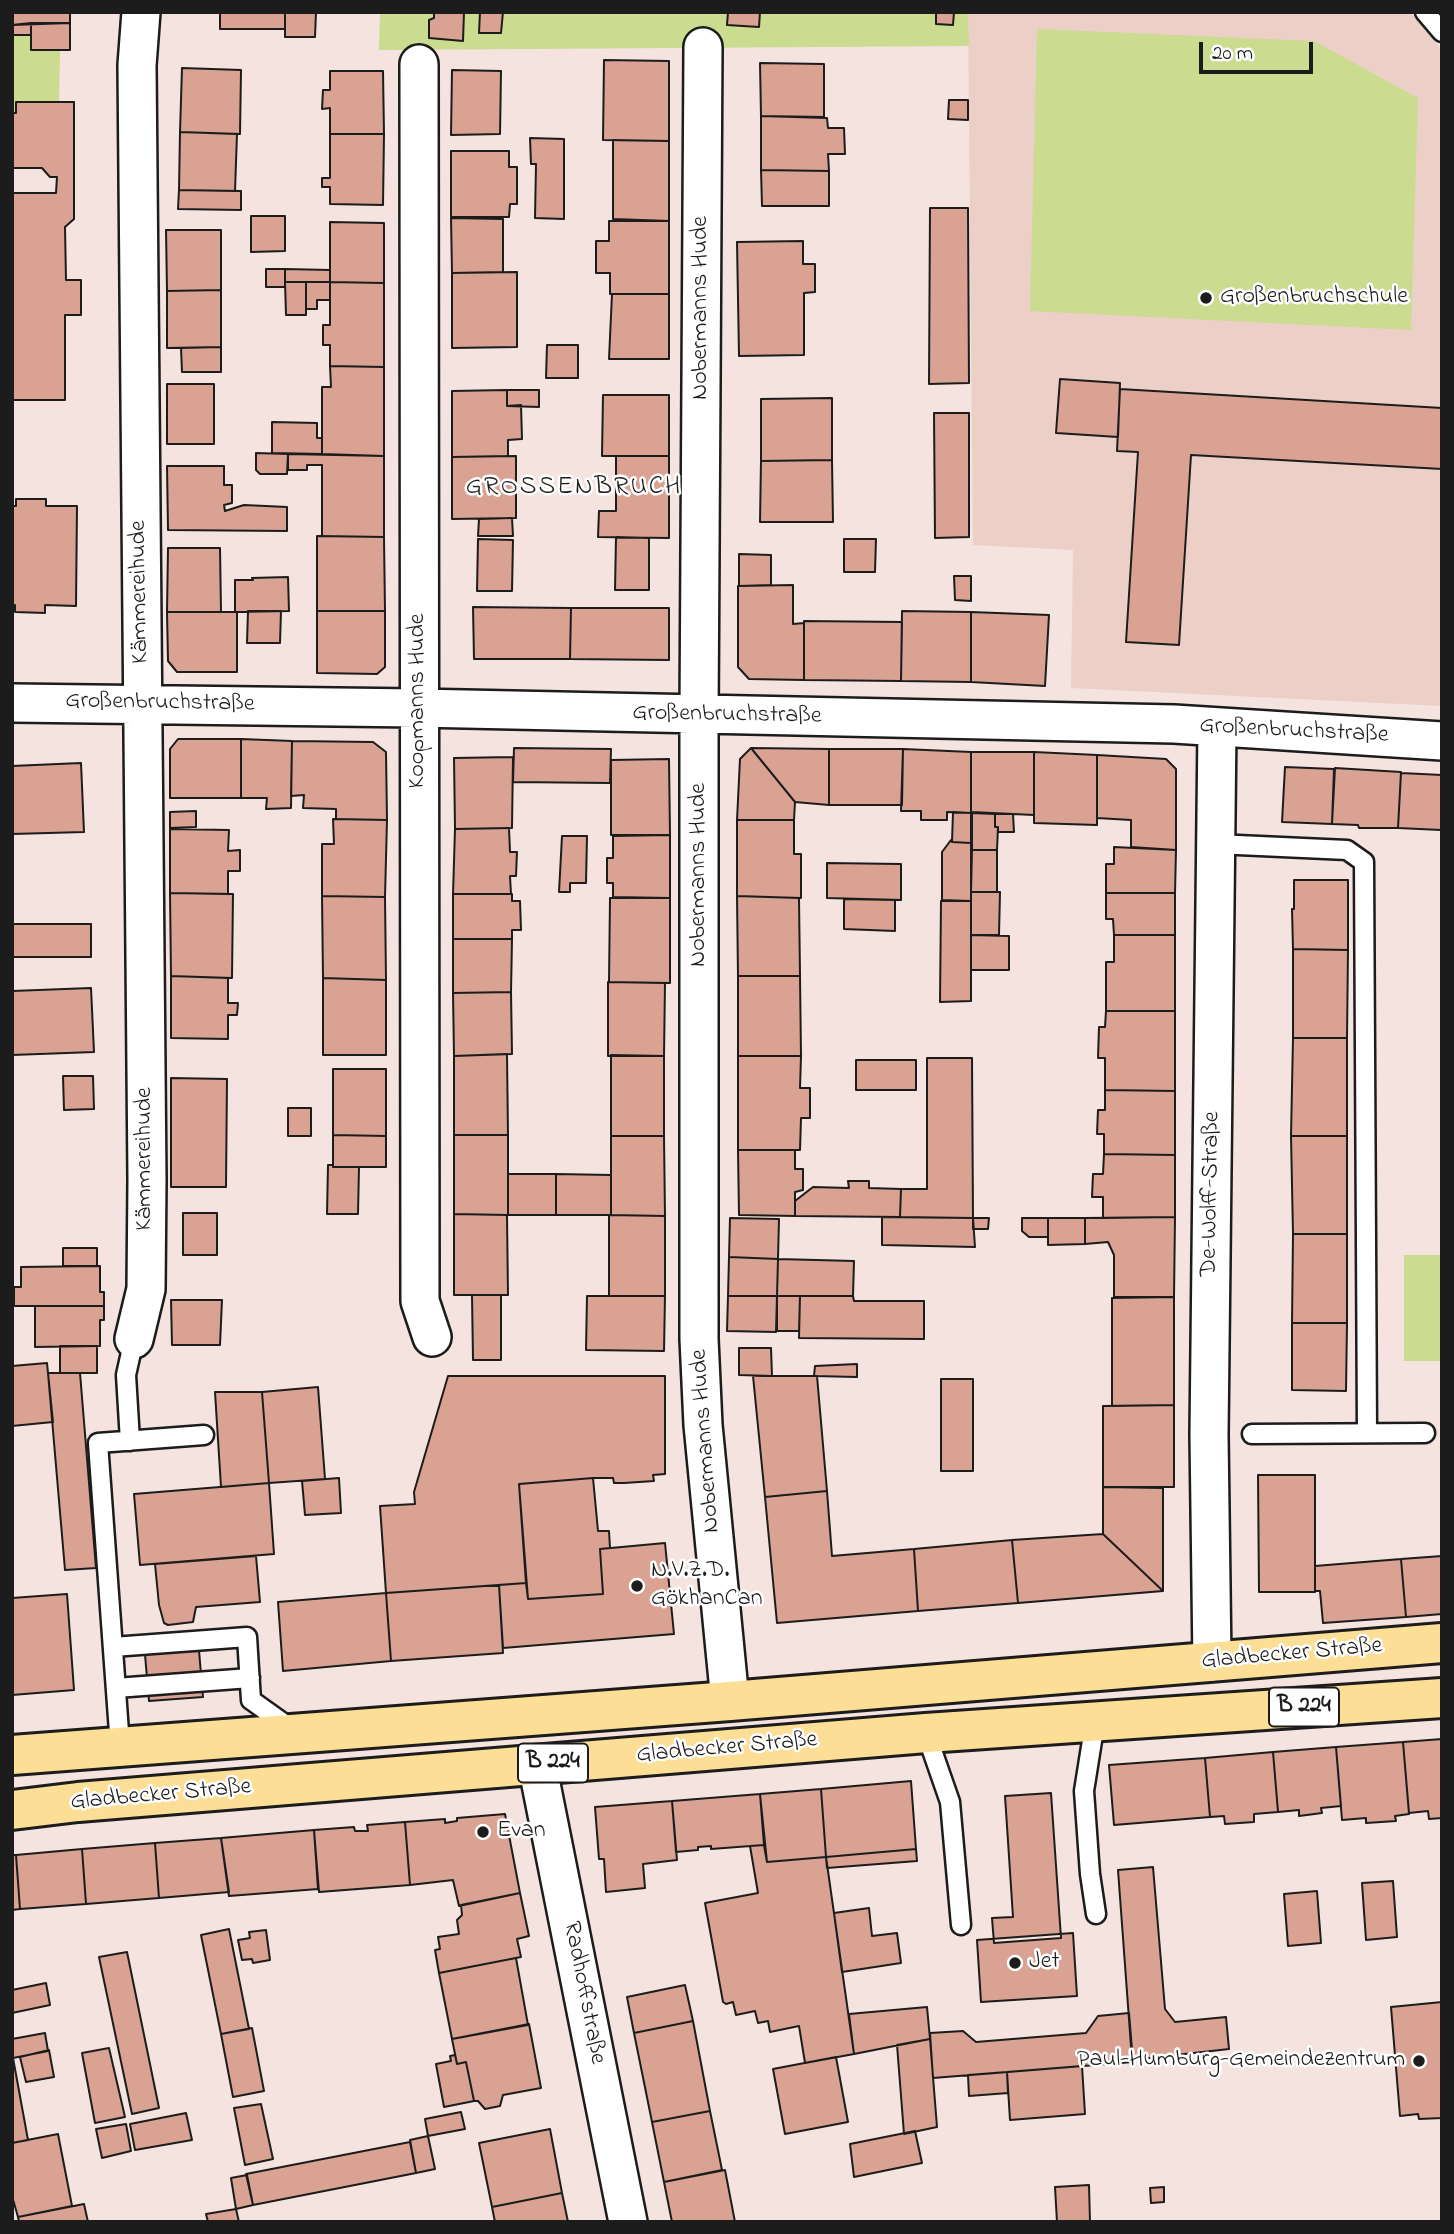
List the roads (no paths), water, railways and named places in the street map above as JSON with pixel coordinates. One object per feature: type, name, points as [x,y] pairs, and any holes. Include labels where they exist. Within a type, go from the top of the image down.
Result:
[{"type":"main road","name":"Gladbecker Straße","points":[[12,1755],[730,1701],[1442,1643]]},
{"type":"main road","name":"Gladbecker Straße","points":[[12,1810],[78,1802],[926,1733],[1442,1698]]},
{"type":"street","name":"Kämmereihude","points":[[134,1339],[146,1289],[137,65],[141,12]]},
{"type":"street","name":"Nobermanns Hude","points":[[703,47],[699,715],[700,1351],[703,1425],[730,1701]]},
{"type":"street","name":"Koopmanns Hude","points":[[419,64],[420,1301],[432,1337]]},
{"type":"street","name":"Großenbruchstraße","points":[[12,703],[418,708],[1217,727],[1442,741]]},
{"type":"street","name":"De-Wolff-Straße","points":[[1212,1662],[1209,1434],[1217,727]]},
{"type":"street","name":"Radhoffstraße","points":[[537,1764],[628,2222]]},
{"type":"lane","points":[[1425,12],[1442,32]]},
{"type":"lane","points":[[1216,844],[1347,850],[1364,862],[1367,1433]]},
{"type":"lane","points":[[130,1441],[126,1375],[134,1339]]},
{"type":"lane","points":[[1252,1434],[1425,1433]]},
{"type":"lane","points":[[120,1745],[98,1443],[205,1435]]},
{"type":"lane","points":[[113,1647],[247,1637],[251,1700],[297,1734]]},
{"type":"lane","points":[[116,1688],[250,1678]]},
{"type":"lane","points":[[1095,1722],[1084,1791],[1096,1914]]},
{"type":"lane","points":[[926,1733],[950,1802],[961,1925]]},
{"type":"place","name":"Großenbruchschule","points":[[1206,298]]},
{"type":"place","name":"N.V.Z.D. GökhanCan","points":[[637,1586]]},
{"type":"place","name":"Evan","points":[[483,1832]]},
{"type":"place","name":"Jet","points":[[1015,1963]]},
{"type":"place","name":"Paul-Humburg-Gemeindezentrum","points":[[1419,2061]]},
{"type":"district","name":"GROSSENBRUCH","points":[[574,489]]}]
